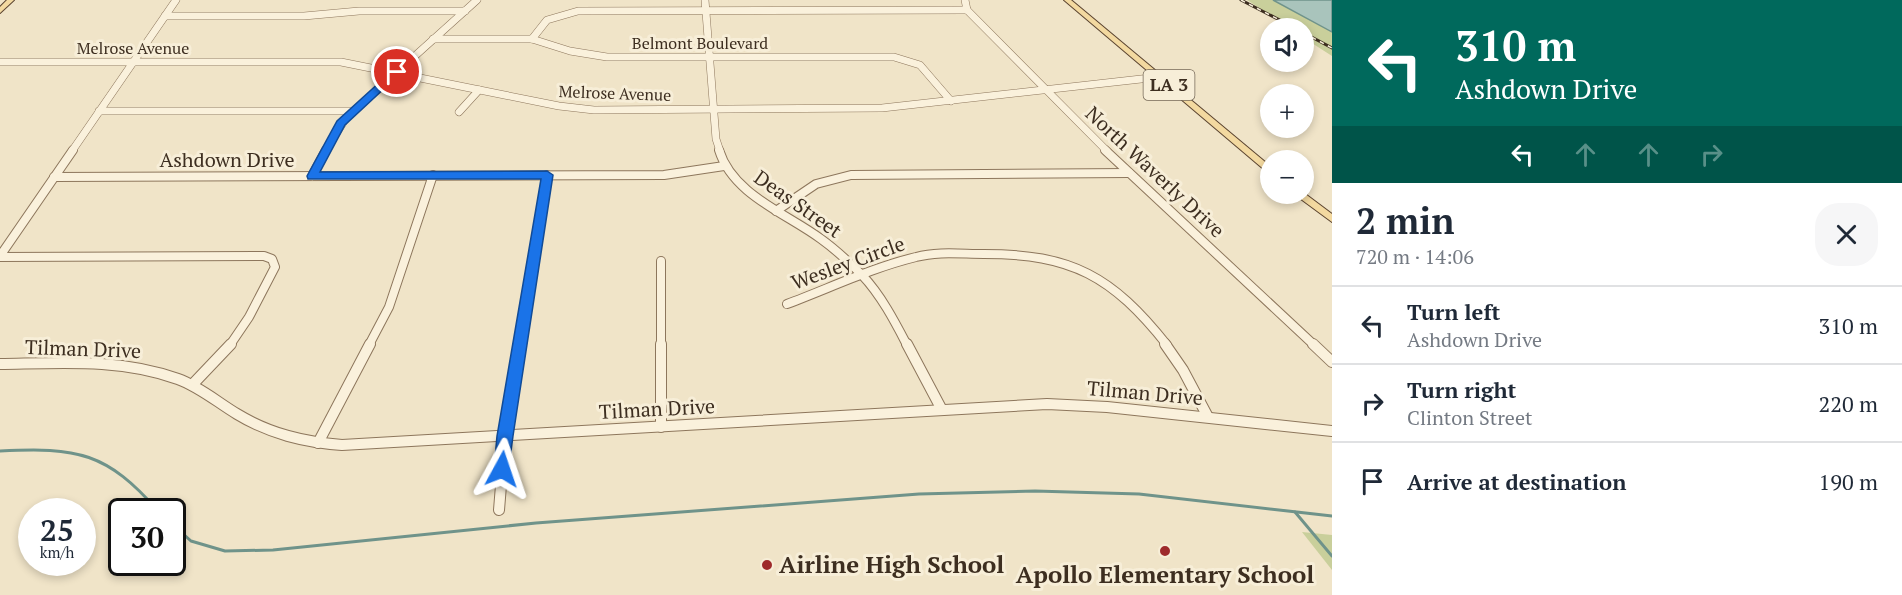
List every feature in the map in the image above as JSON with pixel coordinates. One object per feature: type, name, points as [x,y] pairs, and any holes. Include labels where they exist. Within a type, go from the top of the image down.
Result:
[{"type":"main road","points":[[0,11],[11,0]]},
{"type":"main road","name":"LA 3","points":[[1067,0],[1260,162]]},
{"type":"main road","points":[[1312,204],[1332,219]]},
{"type":"street","points":[[0,256],[177,0]]},
{"type":"street","points":[[312,176],[338,128],[477,0]]},
{"type":"street","name":"Deas Street","points":[[705,0],[717,145],[724,166],[744,188],[826,243],[863,276],[891,315],[942,410]]},
{"type":"street","points":[[532,39],[544,22],[567,13],[967,10],[965,0]]},
{"type":"street","name":"North Waverly Drive","points":[[967,10],[1129,173],[1332,362]]},
{"type":"street","points":[[165,16],[313,16],[360,11],[465,11]]},
{"type":"street","name":"Belmont Boulevard","points":[[433,39],[532,39],[579,53],[607,57],[903,58],[924,68],[951,101]]},
{"type":"street","name":"Melrose Avenue","points":[[0,62],[331,61],[580,109],[869,109],[1159,77]]},
{"type":"street","points":[[459,112],[479,90]]},
{"type":"street","points":[[99,111],[354,111]]},
{"type":"street","name":"Ashdown Drive","points":[[54,177],[664,175],[724,166]]},
{"type":"street","points":[[776,211],[816,184],[850,175],[1129,173]]},
{"type":"street","points":[[318,443],[389,307],[433,175]]},
{"type":"street","points":[[499,510],[505,436],[547,175]]},
{"type":"street","name":"Wesley Circle","points":[[787,304],[904,260],[942,254],[1027,254],[1070,265],[1110,286],[1147,323],[1186,373],[1208,417]]},
{"type":"street","points":[[0,256],[264,256],[272,259],[275,267],[239,335],[225,354],[192,385]]},
{"type":"street","points":[[661,261],[661,427]]},
{"type":"street","name":"Tilman Drive","points":[[0,364],[120,365],[165,374],[192,385],[267,430],[318,443],[363,445],[1066,404],[1332,430]]},
{"type":"green space","points":[[1247,0],[1273,0],[1306,18],[1275,18]]},
{"type":"green space","points":[[1314,22],[1332,32],[1332,56],[1314,44]]},
{"type":"green space","points":[[1302,532],[1332,535],[1332,570]]},
{"type":"water","points":[[1273,0],[1332,0],[1332,32],[1314,22],[1314,18],[1306,18]]},
{"type":"waterway","points":[[0,451],[50,450],[89,458],[106,465],[146,498]]},
{"type":"waterway","points":[[186,537],[191,541],[225,551],[273,550],[536,523],[919,494],[1035,491],[1139,494],[1332,516]]},
{"type":"waterway","points":[[1295,512],[1332,556]]},
{"type":"railway","points":[[1241,0],[1276,18]]},
{"type":"railway","points":[[1314,38],[1332,48]]},
{"type":"place","name":"Apollo Elementary School","points":[[1165,551]]},
{"type":"place","name":"Airline High School","points":[[767,565]]},
{"type":"route","points":[[397,72],[341,124],[312,176],[547,175],[505,436],[502,469]]}]
